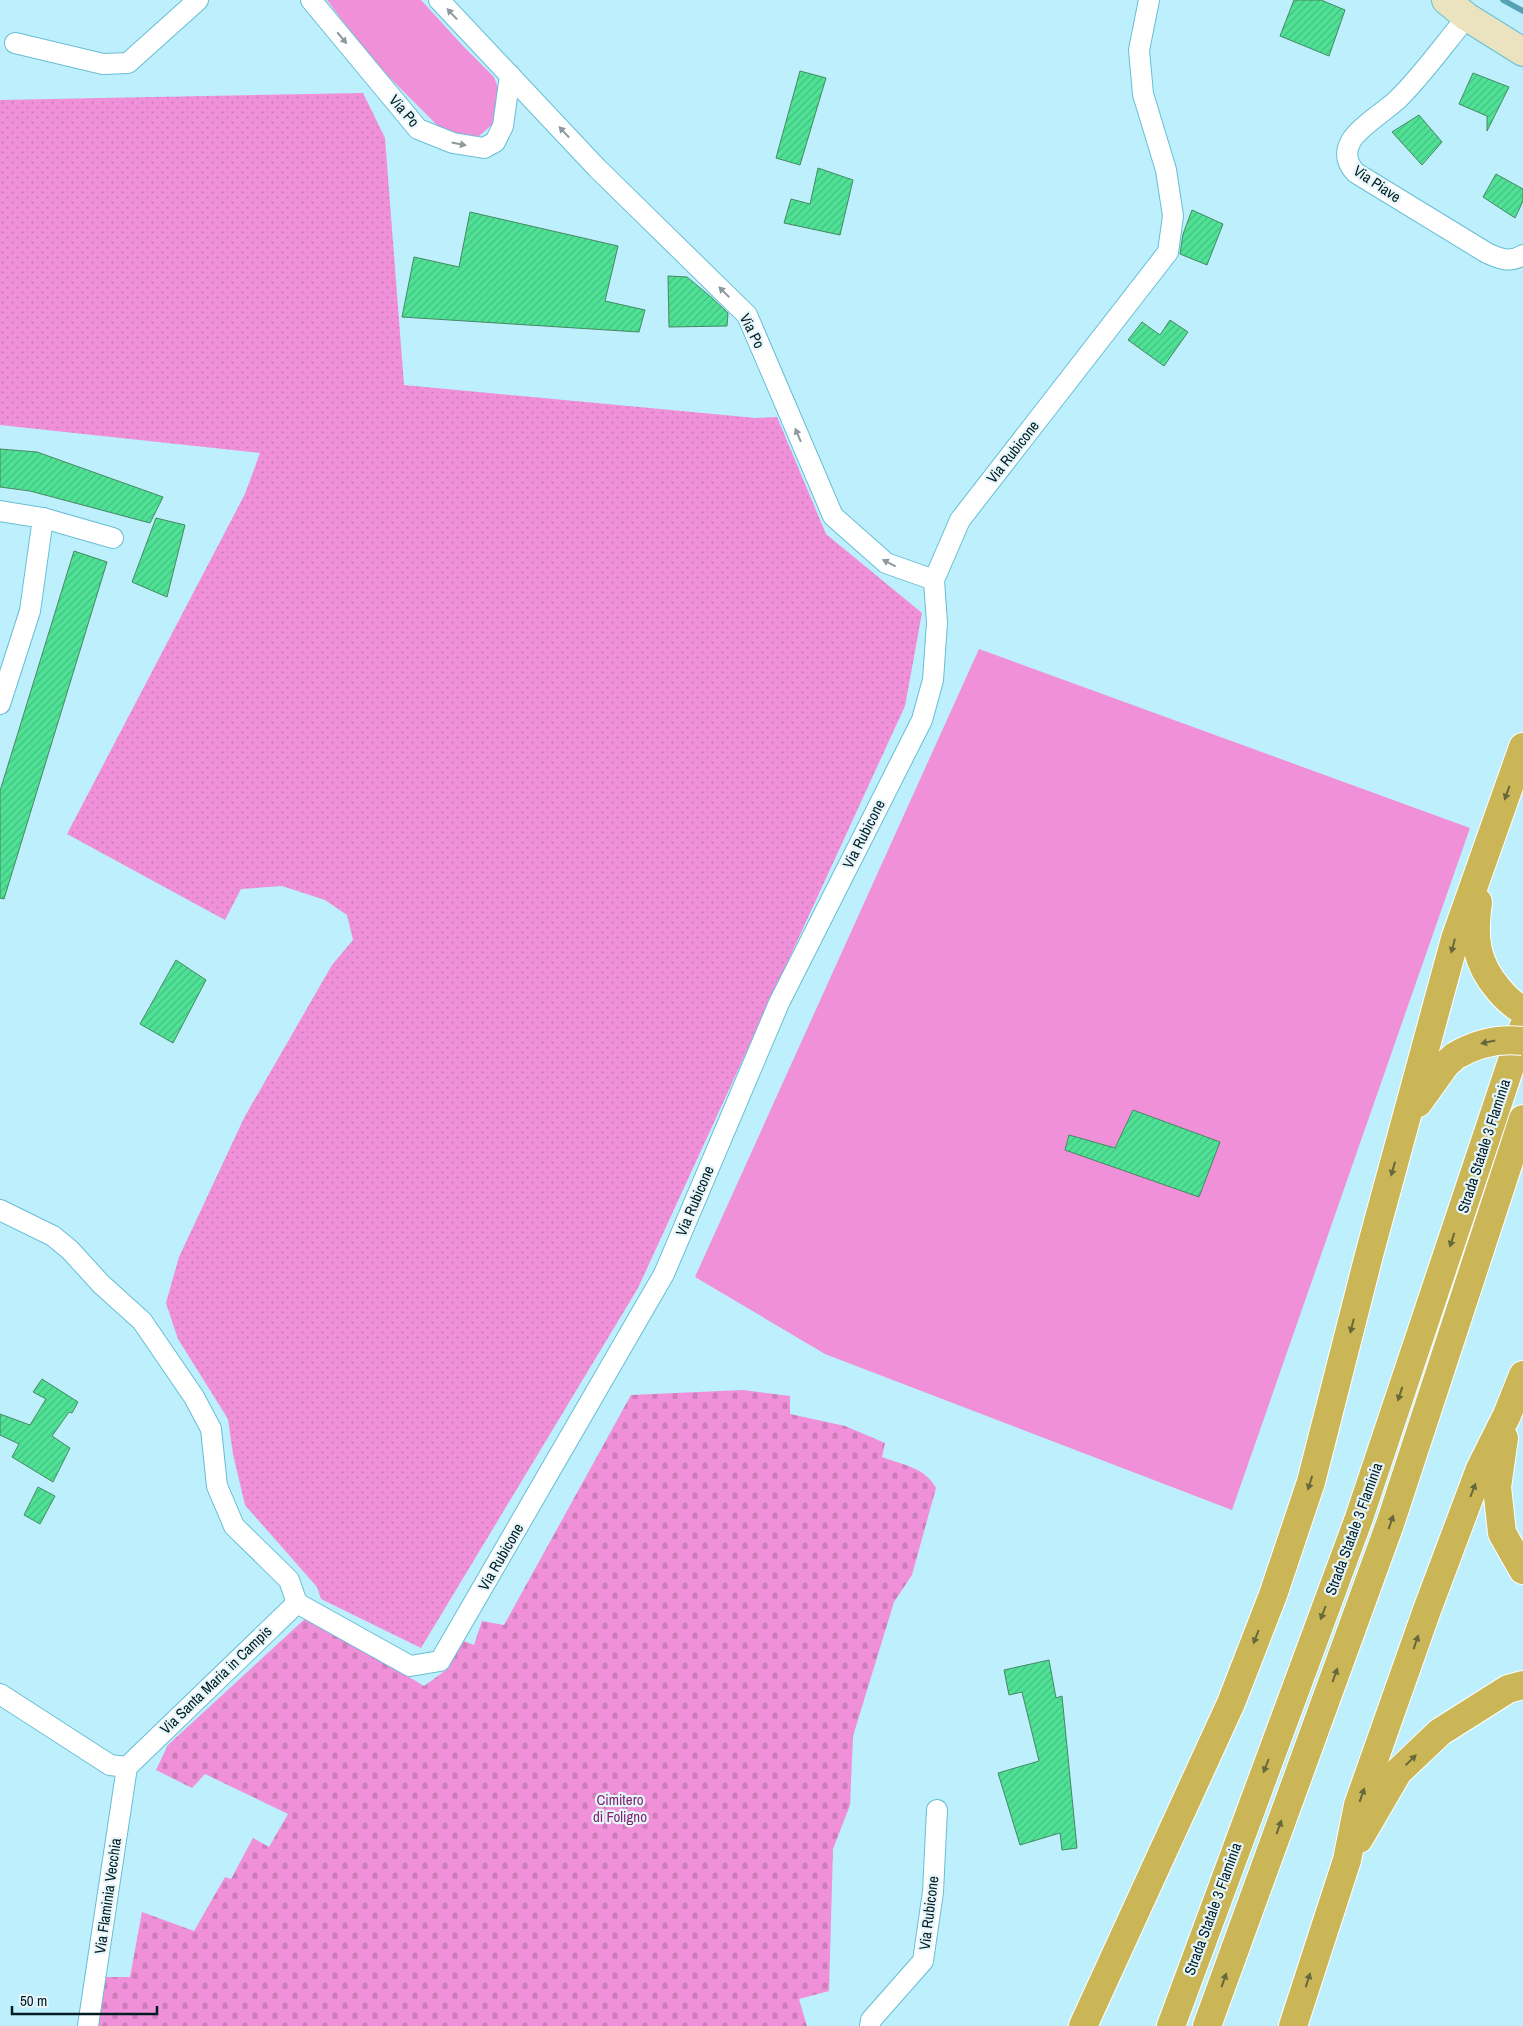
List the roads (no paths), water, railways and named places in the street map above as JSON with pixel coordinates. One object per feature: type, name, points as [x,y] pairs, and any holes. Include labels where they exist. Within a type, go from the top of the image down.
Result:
[{"type":"highway","points":[[1083,2026],[1231,1703],[1273,1595],[1311,1482],[1369,1254],[1455,939],[1523,747]]},
{"type":"highway","points":[[1486,852],[1476,914],[1475,939],[1478,957],[1491,981],[1503,994],[1523,1010]]},
{"type":"highway","name":"Strada Statale 3 Flaminia","points":[[1170,2026],[1359,1518],[1523,1028]]},
{"type":"highway","points":[[1406,1122],[1427,1089],[1446,1064],[1455,1056],[1469,1047],[1489,1041],[1523,1041]]},
{"type":"highway","name":"Strada Statale 3 Flaminia","points":[[1207,2026],[1390,1524],[1523,1119]]},
{"type":"highway","points":[[1292,2026],[1347,1860],[1358,1805],[1427,1610],[1480,1469],[1507,1415],[1523,1375]]},
{"type":"highway","points":[[1507,1415],[1497,1487],[1502,1533],[1523,1570]]},
{"type":"highway","points":[[1347,1860],[1398,1772],[1440,1732],[1508,1689],[1523,1685]]},
{"type":"main road","points":[[1446,0],[1467,17],[1523,52]]},
{"type":"street","points":[[15,43],[103,64],[128,63],[198,0]]},
{"type":"street","name":"Via Po","points":[[311,0],[418,129],[453,143],[484,148],[495,142],[505,119],[510,75]]},
{"type":"street","name":"Via Po","points":[[439,0],[597,168],[748,315],[833,516],[886,564],[934,580]]},
{"type":"street","name":"Via Rubicone","points":[[296,1602],[410,1666],[440,1661],[664,1274],[779,1003],[922,720],[933,680],[936,623],[934,580],[960,520],[1168,252],[1173,216],[1166,170],[1143,94],[1139,50],[1149,0]]},
{"type":"street","name":"Via Piave","points":[[1467,17],[1398,99],[1354,137],[1347,158],[1349,166],[1356,173],[1487,253],[1498,258],[1510,260],[1523,255]]},
{"type":"street","points":[[0,511],[43,518],[113,538]]},
{"type":"street","points":[[0,704],[30,611],[43,518]]},
{"type":"street","points":[[0,1210],[58,1240],[70,1250],[101,1284],[142,1321],[194,1397],[211,1429],[217,1486],[234,1526],[289,1580],[296,1602]]},
{"type":"street","name":"Via Santa Maria in Campis","points":[[127,1767],[296,1602]]},
{"type":"street","points":[[0,1694],[110,1765],[127,1767]]},
{"type":"street","name":"Via Flaminia Vecchia","points":[[88,2026],[127,1767]]},
{"type":"street","name":"Via Rubicone","points":[[870,2026],[871,2020],[923,1961],[932,1892],[937,1810]]},
{"type":"waterway","points":[[1503,0],[1523,11]]},
{"type":"park label","name":"Cimitero di Foligno","points":[[620,1808]]}]
